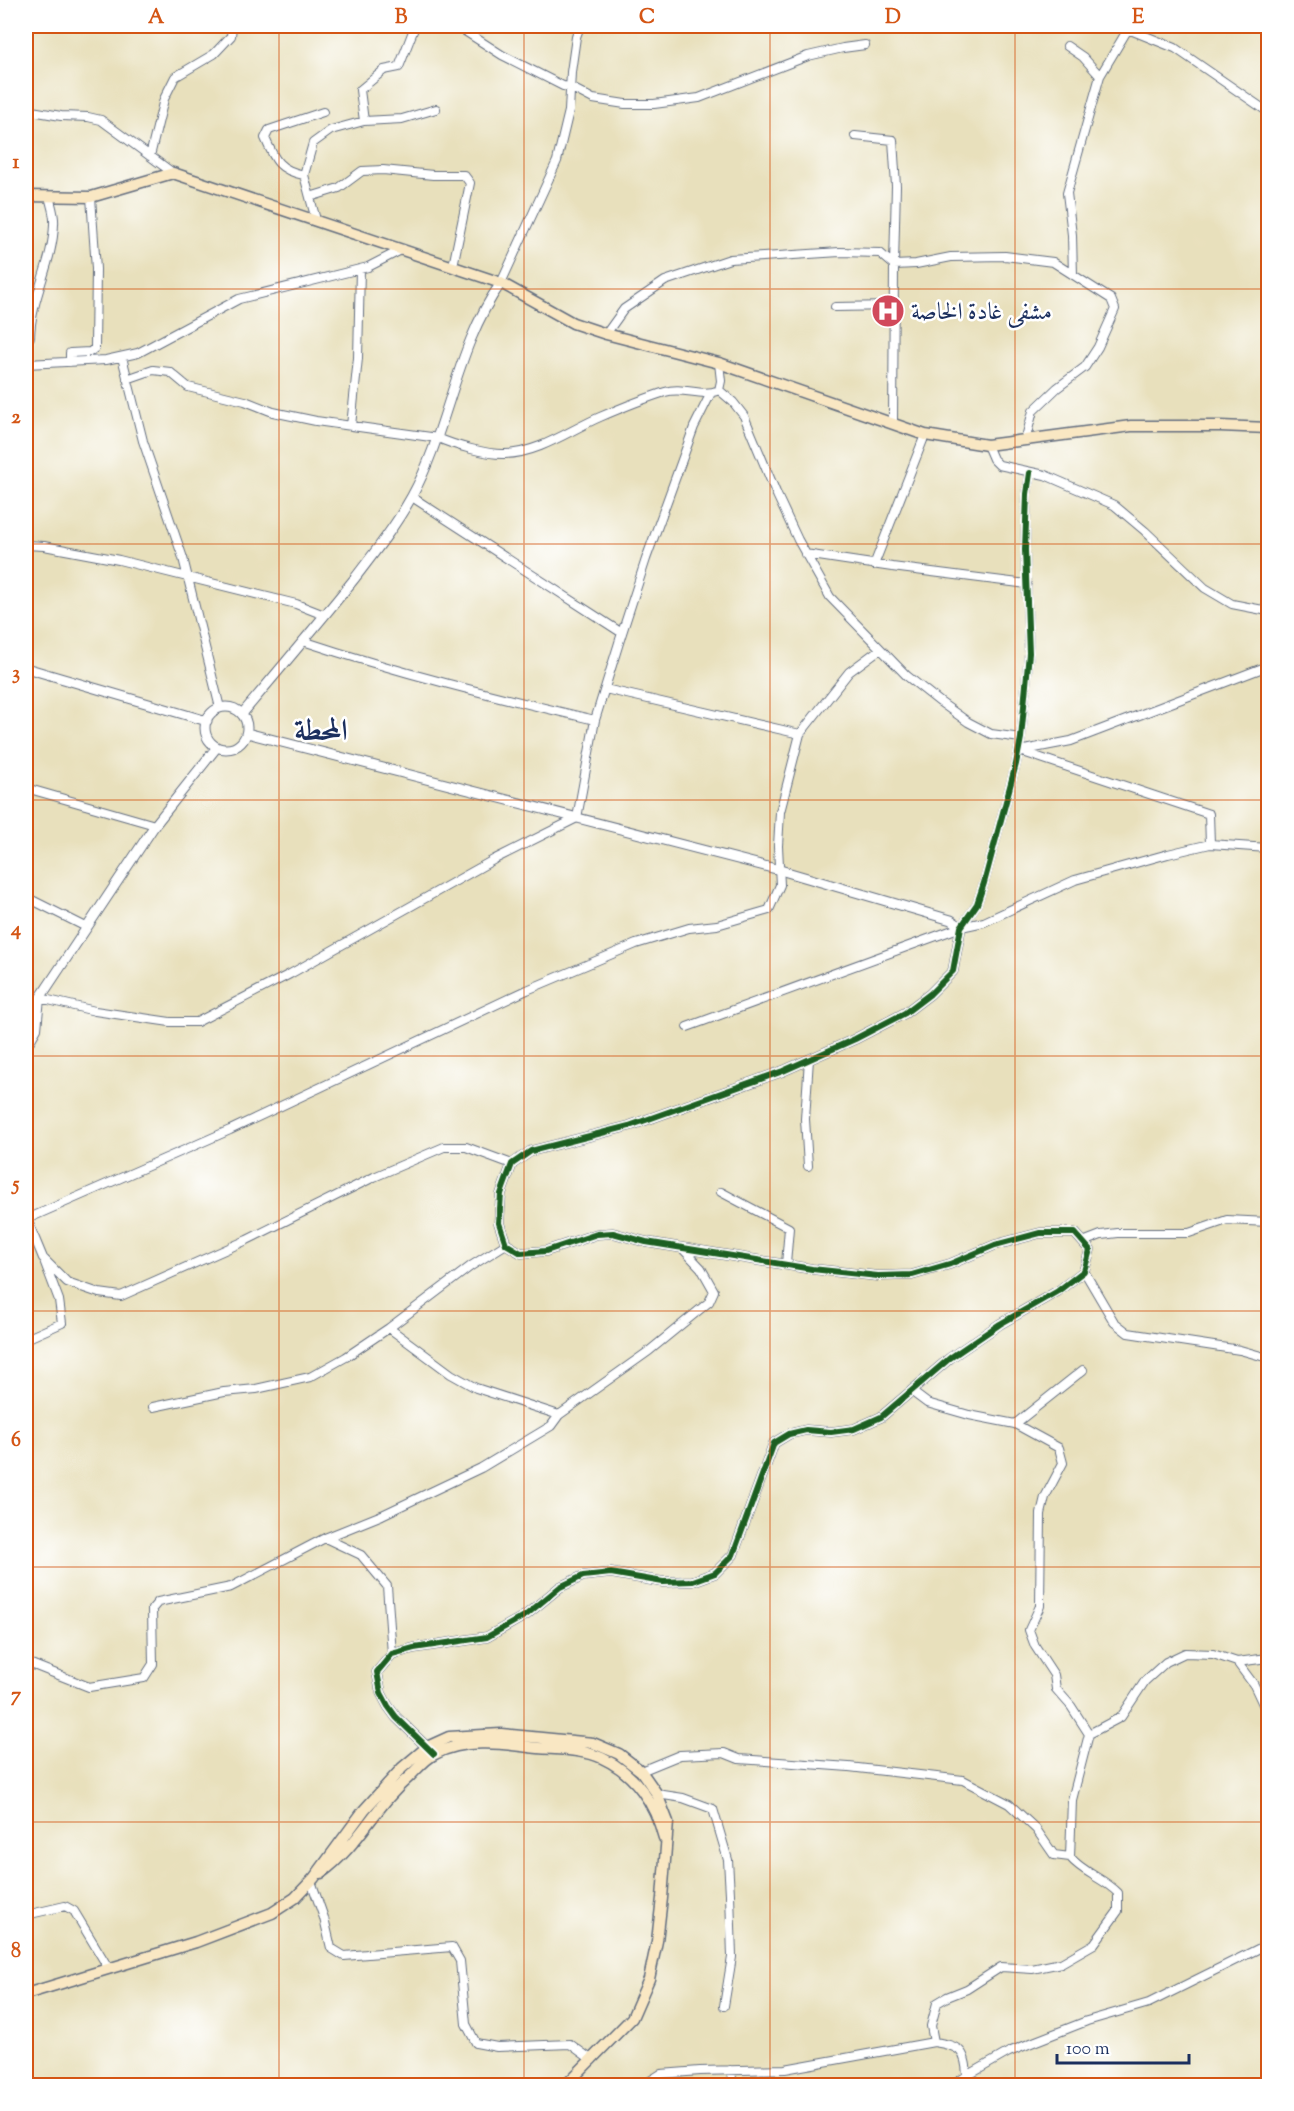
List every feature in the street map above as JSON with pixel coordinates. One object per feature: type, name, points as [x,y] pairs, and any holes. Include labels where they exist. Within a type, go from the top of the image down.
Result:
[{"type":"main road","points":[[26,196],[91,197],[173,173],[501,283],[563,318],[606,334],[719,363],[926,435],[987,445],[1131,426],[1269,428]]},
{"type":"main road","points":[[26,1994],[196,1942],[272,1913],[295,1898],[312,1880],[364,1810],[402,1768],[449,1737],[501,1734],[592,1743],[619,1754],[641,1771],[657,1794],[668,1822],[657,1941],[650,1979],[632,2018],[565,2085]]},
{"type":"main road","points":[[431,1751],[465,1744],[490,1744],[584,1753],[601,1758],[630,1777],[643,1790],[661,1826],[666,1847]]},
{"type":"street","points":[[150,156],[164,99],[175,77],[214,54],[231,36],[232,26]]},
{"type":"street","points":[[364,121],[360,90],[384,70],[399,67],[415,26]]},
{"type":"street","points":[[457,26],[502,55],[563,86],[570,87],[593,99],[625,104],[654,104],[699,98],[808,57],[865,45]]},
{"type":"street","points":[[242,714],[380,546],[412,496],[438,438],[467,351],[487,303],[501,283],[557,161],[569,111],[576,37],[580,26]]},
{"type":"street","points":[[1119,26],[1175,48],[1269,112]]},
{"type":"street","points":[[1073,274],[1072,235],[1067,193],[1101,76],[1128,29]]},
{"type":"street","points":[[1067,46],[1083,57],[1101,76]]},
{"type":"street","points":[[316,220],[304,175],[313,143],[331,130],[364,121],[402,119],[436,109]]},
{"type":"street","points":[[26,110],[101,120],[173,173]]},
{"type":"street","points":[[304,175],[289,172],[279,164],[264,138],[269,130],[323,112]]},
{"type":"street","points":[[855,136],[893,140],[896,186],[892,423]]},
{"type":"street","points":[[310,197],[339,188],[362,171],[383,170],[433,176],[464,175],[470,183],[453,266]]},
{"type":"street","points":[[26,339],[30,337],[35,298],[51,250],[54,222],[49,196]]},
{"type":"street","points":[[70,362],[70,353],[90,352],[95,348],[96,269],[91,197]]},
{"type":"street","points":[[26,364],[122,357],[138,353],[238,299],[368,267],[404,249]]},
{"type":"street","points":[[606,334],[624,309],[665,281],[730,259],[840,252],[880,253],[894,265],[916,264],[951,257],[1005,256],[1053,262],[1112,299],[1115,309],[1098,347],[1085,367],[1057,388],[1033,411],[1025,441]]},
{"type":"street","points":[[351,426],[358,358],[360,269]]},
{"type":"street","points":[[835,307],[893,306]]},
{"type":"street","points":[[122,357],[143,441],[183,558],[220,708]]},
{"type":"street","points":[[577,818],[596,720],[622,633],[694,427],[710,395],[719,390],[721,381],[719,363]]},
{"type":"street","points":[[127,379],[153,370],[170,372],[188,387],[245,401],[273,412],[438,438],[448,443],[505,454],[529,450],[600,417],[668,391],[691,391],[710,395]]},
{"type":"street","points":[[719,390],[734,402],[744,416],[805,554],[830,597],[907,676],[968,722],[991,734],[1021,738]]},
{"type":"street","points":[[874,565],[926,435]]},
{"type":"street","points":[[987,445],[993,459],[999,465],[1045,476],[1114,505],[1205,588],[1232,604],[1269,611]]},
{"type":"street","points":[[431,1751],[396,1717],[381,1693],[377,1672],[392,1654],[414,1648],[487,1637],[526,1615],[560,1587],[583,1576],[611,1573],[663,1582],[693,1581],[715,1573],[733,1556],[774,1443],[789,1434],[806,1430],[831,1432],[854,1429],[881,1417],[950,1358],[1000,1324],[1058,1291],[1084,1271],[1090,1250],[1075,1233],[1040,1233],[995,1245],[950,1264],[912,1275],[878,1276],[682,1248],[612,1233],[597,1234],[546,1251],[521,1253],[506,1244],[498,1223],[501,1194],[512,1164],[531,1151],[629,1126],[773,1075],[855,1039],[904,1013],[930,994],[953,971],[961,927],[977,904],[984,883],[1019,751],[1029,653],[1025,539],[1030,473]]},
{"type":"street","points":[[412,496],[622,633]]},
{"type":"street","points":[[26,545],[44,546],[119,560],[297,604],[324,615]]},
{"type":"street","points":[[805,554],[1027,584]]},
{"type":"street","points":[[303,640],[371,664],[446,685],[596,720]]},
{"type":"street","points":[[26,1339],[62,1323],[59,1300],[26,1218],[230,1130],[527,990],[636,944],[689,928],[717,925],[769,910],[780,885],[778,846],[780,812],[800,734],[849,672],[880,649]]},
{"type":"street","points":[[1019,751],[1071,741],[1269,666]]},
{"type":"street","points":[[26,668],[207,721]]},
{"type":"street","points":[[605,689],[800,734]]},
{"type":"street","points":[[220,708],[235,709],[242,714],[247,726],[244,740],[232,748],[217,747],[207,736],[207,721],[212,713],[220,708]]},
{"type":"street","points":[[247,733],[780,870],[951,920],[961,927]]},
{"type":"street","points":[[26,1017],[155,825],[217,747]]},
{"type":"street","points":[[1019,751],[1209,814],[1210,844]]},
{"type":"street","points":[[26,788],[155,825]]},
{"type":"street","points":[[40,998],[95,1011],[170,1022],[197,1022],[577,818]]},
{"type":"street","points":[[687,1027],[961,927],[984,922],[1075,880],[1210,844],[1269,848]]},
{"type":"street","points":[[26,897],[86,927]]},
{"type":"street","points":[[26,1048],[37,1029],[40,998]]},
{"type":"street","points":[[808,1167],[805,1119],[809,1059]]},
{"type":"street","points":[[43,1258],[67,1282],[99,1293],[121,1296],[247,1240],[374,1177],[444,1147],[466,1147],[512,1164]]},
{"type":"street","points":[[721,1192],[789,1228],[786,1264]]},
{"type":"street","points":[[1083,1242],[1101,1235],[1119,1233],[1189,1233],[1227,1220],[1269,1222]]},
{"type":"street","points":[[153,1407],[310,1377],[346,1357],[389,1328],[471,1266],[506,1244]]},
{"type":"street","points":[[26,1662],[89,1686],[144,1678],[153,1664],[152,1610],[158,1602],[231,1587],[325,1538],[382,1515],[481,1468],[551,1426],[559,1415],[649,1351],[709,1302],[714,1291],[701,1268],[682,1248]]},
{"type":"street","points":[[1084,1271],[1114,1322],[1128,1333],[1240,1350],[1269,1358]]},
{"type":"street","points":[[389,1328],[451,1374],[476,1388],[559,1415]]},
{"type":"street","points":[[1015,1424],[1083,1370]]},
{"type":"street","points":[[911,1391],[927,1403],[969,1415],[1015,1424],[1059,1448],[1063,1463],[1045,1497],[1041,1514],[1040,1606],[1029,1630],[1035,1646],[1054,1675],[1056,1689],[1071,1706],[1089,1734],[1072,1800],[1070,1857],[1075,1864],[1108,1883],[1118,1893],[1118,1911],[1094,1944],[1061,1963],[1032,1969],[1001,1967],[967,1989],[937,2003],[931,2026],[934,2042]]},
{"type":"street","points":[[325,1538],[361,1555],[387,1586],[392,1654]]},
{"type":"street","points":[[1089,1734],[1121,1717],[1145,1681],[1166,1662],[1185,1653],[1213,1654],[1236,1662],[1269,1658]]},
{"type":"street","points":[[1236,1662],[1254,1685],[1269,1715]]},
{"type":"street","points":[[641,1771],[680,1755],[724,1754],[739,1759],[849,1767],[963,1780],[1009,1804],[1036,1829],[1054,1855],[1070,1857]]},
{"type":"street","points":[[657,1794],[683,1798],[713,1809],[720,1828],[728,1860],[732,1957],[724,2006]]},
{"type":"street","points":[[312,1880],[331,1948],[344,1956],[452,1947],[460,1961],[466,2024],[476,2043],[497,2047],[570,2044],[592,2060]]},
{"type":"street","points":[[26,1915],[65,1906],[74,1911],[109,1969]]},
{"type":"street","points":[[951,2085],[1009,2052],[1087,2021],[1149,2003],[1269,1944]]},
{"type":"street","points":[[642,2085],[660,2074],[785,2069],[934,2042],[954,2045],[966,2059],[967,2076]]},
{"type":"street","points":[[730,2070],[734,2085]]},
{"type":"cycle path","points":[[434,1754],[396,1717],[381,1693],[377,1672],[392,1654],[414,1648],[487,1637],[526,1615],[560,1587],[583,1576],[611,1573],[663,1582],[693,1581],[715,1573],[733,1555],[774,1443],[789,1434],[806,1430],[831,1432],[854,1429],[881,1417],[950,1358],[1000,1324],[1058,1291],[1084,1271],[1090,1250],[1075,1233],[1040,1233],[995,1245],[950,1264],[912,1275],[878,1276],[812,1269],[646,1242],[613,1233],[597,1234],[546,1251],[521,1253],[506,1244],[499,1223],[501,1194],[512,1164],[531,1151],[629,1126],[783,1071],[855,1039],[905,1013],[930,994],[953,971],[961,927],[977,904],[984,883],[1021,738],[1029,653],[1025,550],[1030,473]]},
{"type":"place","name":"مشفى غادة الخاصة","points":[[888,311]]},
{"type":"district","name":"المحطة","points":[[321,730]]}]
